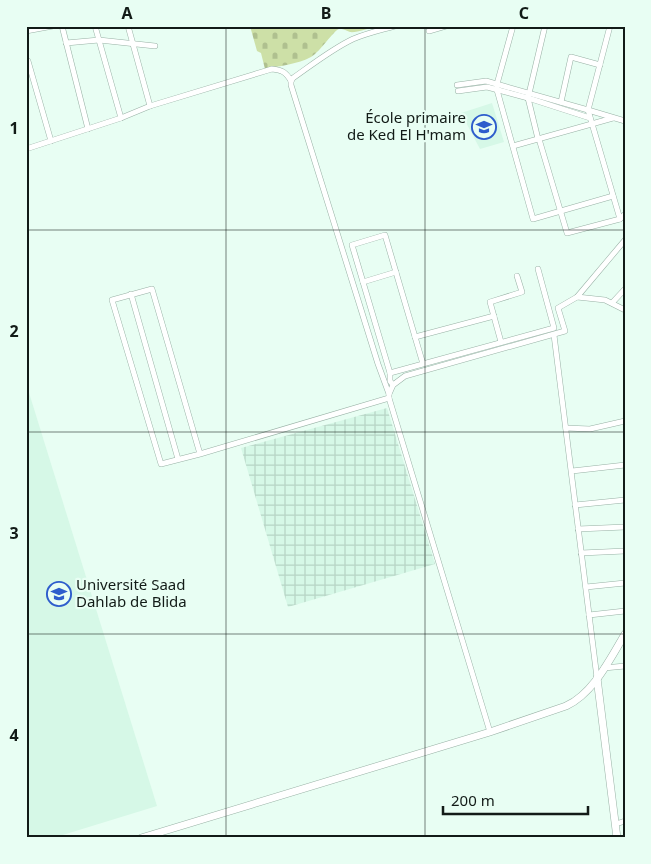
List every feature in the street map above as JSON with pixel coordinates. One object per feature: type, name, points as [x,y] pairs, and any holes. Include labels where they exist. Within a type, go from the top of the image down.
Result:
[{"type":"street","points":[[26,31],[54,26]]},
{"type":"street","points":[[62,26],[88,129]]},
{"type":"street","points":[[95,26],[121,118]]},
{"type":"street","points":[[128,26],[150,106]]},
{"type":"street","points":[[291,81],[328,53],[354,39],[395,26]]},
{"type":"street","points":[[429,31],[446,26]]},
{"type":"street","points":[[513,26],[497,87],[533,219],[613,196]]},
{"type":"street","points":[[545,26],[528,96],[567,233],[620,219],[625,214]]},
{"type":"street","points":[[610,26],[588,110],[620,219]]},
{"type":"street","points":[[66,43],[99,40],[155,46]]},
{"type":"street","points":[[561,102],[572,57],[600,65]]},
{"type":"street","points":[[28,61],[51,141]]},
{"type":"street","points":[[26,149],[121,118],[150,106],[272,69],[281,70],[287,74],[291,81],[378,364],[389,383],[389,396]]},
{"type":"street","points":[[457,88],[486,81],[497,87],[528,96],[591,121]]},
{"type":"street","points":[[528,96],[561,102],[625,120]]},
{"type":"street","points":[[513,146],[591,121],[614,117]]},
{"type":"street","points":[[423,364],[385,235],[352,245],[390,373],[389,396],[490,732]]},
{"type":"street","points":[[389,383],[405,376],[565,332],[558,308],[577,297],[625,240]]},
{"type":"street","points":[[390,373],[554,328],[538,269]]},
{"type":"street","points":[[363,282],[396,272]]},
{"type":"street","points":[[501,342],[490,302],[522,292],[517,276]]},
{"type":"street","points":[[200,454],[152,289],[112,300],[161,464],[200,454],[389,396]]},
{"type":"street","points":[[612,303],[625,289]]},
{"type":"street","points":[[131,294],[178,460]]},
{"type":"street","points":[[577,297],[605,300],[625,310]]},
{"type":"street","points":[[415,337],[494,316]]},
{"type":"street","points":[[554,336],[617,838]]},
{"type":"street","points":[[566,428],[590,429],[625,421]]},
{"type":"street","points":[[572,471],[625,465]]},
{"type":"street","points":[[575,505],[625,500]]},
{"type":"street","points":[[578,529],[625,527]]},
{"type":"street","points":[[581,553],[625,551]]},
{"type":"street","points":[[586,587],[625,583]]},
{"type":"street","points":[[589,615],[625,611]]},
{"type":"street","points":[[141,838],[490,732],[566,706],[582,696],[597,678],[625,634]]},
{"type":"street","points":[[604,668],[625,666]]},
{"type":"street","points":[[616,824],[625,821]]},
{"type":"shaded area","name":"École primaire de Ked El H'mam","points":[[492,103],[504,142],[480,149],[461,113]]},
{"type":"shaded area","name":"Université Saad Dahlab de Blida","points":[[26,383],[157,806],[53,838],[26,838]]},
{"type":"shaded area","points":[[387,408],[435,564],[288,607],[241,448]]},
{"type":"green space","points":[[250,26],[377,26],[353,32],[339,29],[311,57],[295,63],[265,69],[261,53],[257,51]]},
{"type":"place","name":"École primaire de Ked El H'mam","points":[[484,127]]},
{"type":"place","name":"Université Saad Dahlab de Blida","points":[[59,594]]}]
